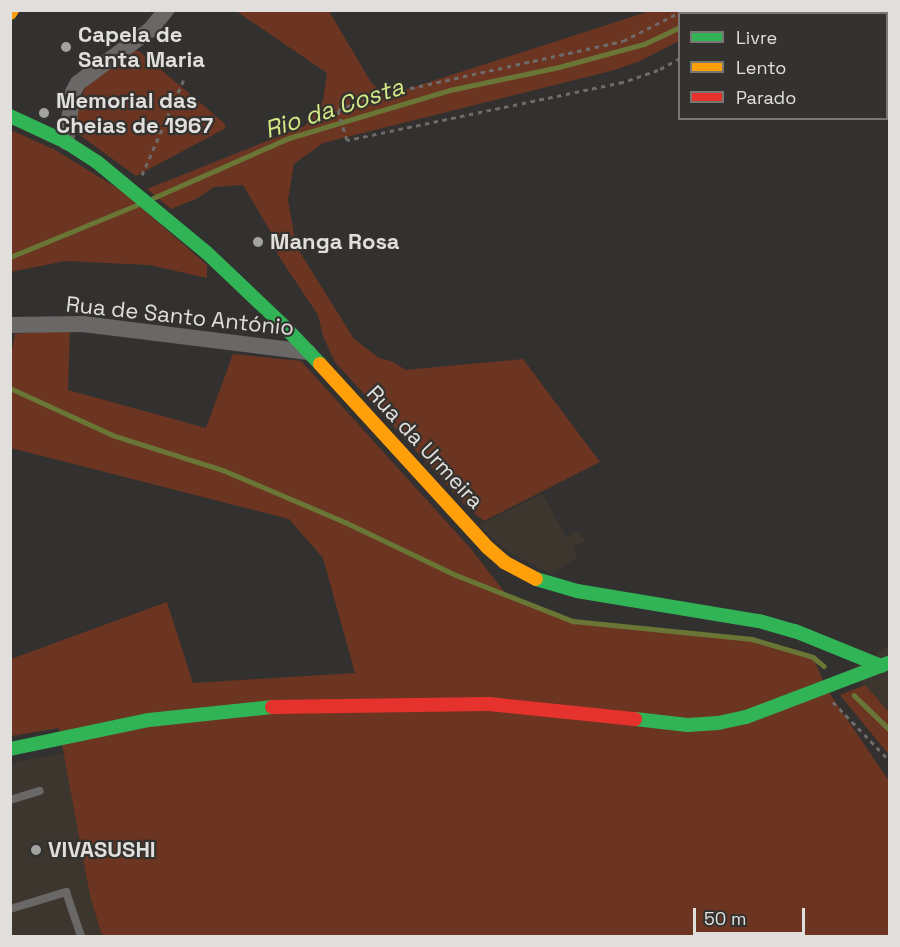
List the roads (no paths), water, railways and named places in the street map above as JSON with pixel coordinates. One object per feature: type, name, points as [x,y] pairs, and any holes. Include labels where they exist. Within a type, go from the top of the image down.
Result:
[{"type":"street","points":[[66,142],[73,92],[78,83],[150,30],[166,10]]},
{"type":"street","name":"Rua da Urmeira","points":[[10,116],[66,142],[139,194],[161,213],[275,318],[450,504],[487,547],[504,562],[539,580],[577,591],[759,621],[795,631],[887,666]]},
{"type":"street","name":"Rua de Santo António","points":[[10,325],[83,324],[308,352]]},
{"type":"street","points":[[10,749],[149,720],[266,707],[489,704],[688,725],[718,723],[746,717],[887,666]]},
{"type":"lane","points":[[10,800],[39,791]]},
{"type":"lane","points":[[10,909],[66,892],[81,936]]},
{"type":"waterway","name":"Rio da Costa","points":[[153,198],[289,138],[450,90],[559,67],[644,44],[678,28]]},
{"type":"waterway","name":"Rio da Costa","points":[[10,257],[137,205]]},
{"type":"waterway","points":[[10,388],[115,436],[223,470],[345,522],[456,575],[573,621],[752,639],[813,657],[824,666]]},
{"type":"waterway","points":[[854,695],[890,730]]},
{"type":"place","name":"Capela de Santa Maria","points":[[66,47]]},
{"type":"place","name":"Memorial das Cheias de 1967","points":[[44,113]]},
{"type":"place","name":"Manga Rosa","points":[[258,242]]},
{"type":"place","name":"VIVASUSHI","points":[[36,850]]}]
